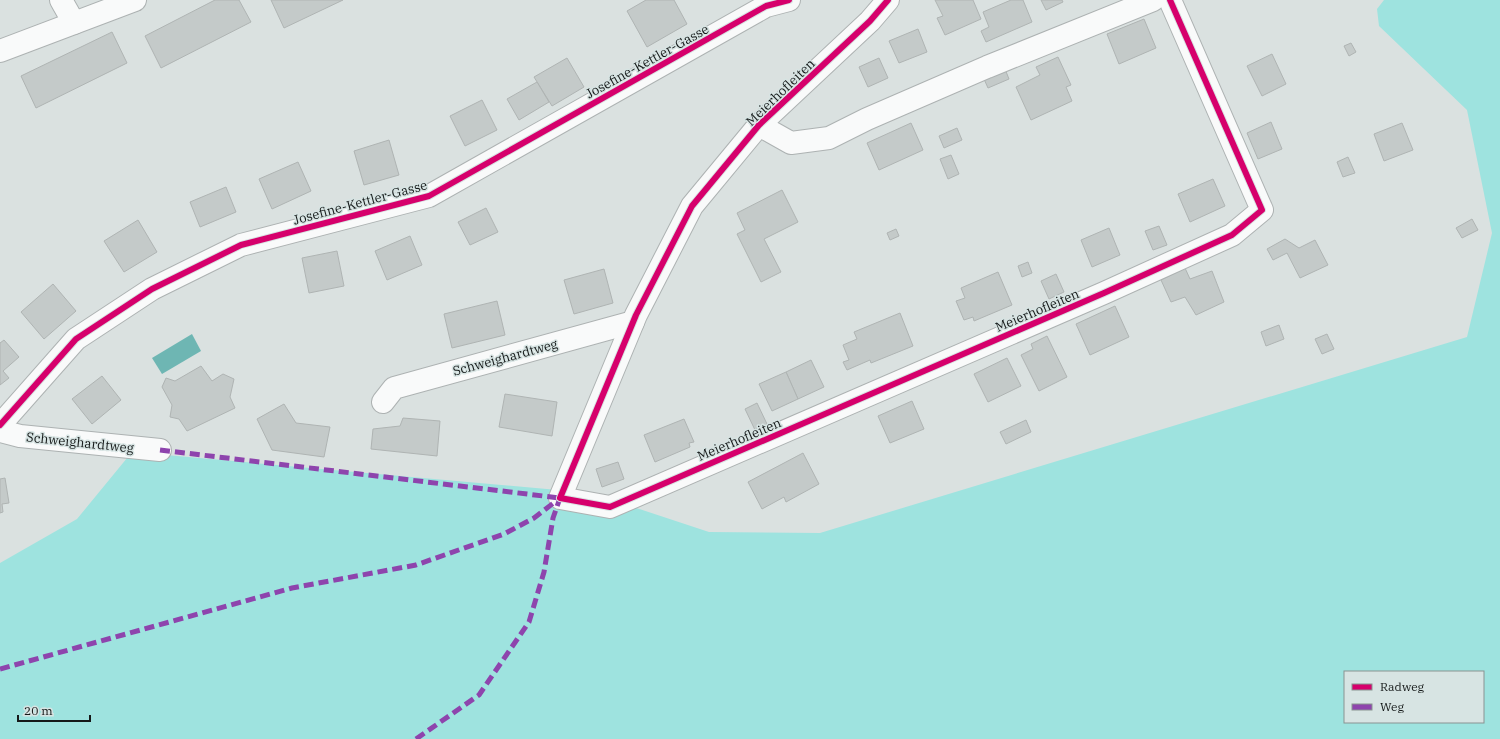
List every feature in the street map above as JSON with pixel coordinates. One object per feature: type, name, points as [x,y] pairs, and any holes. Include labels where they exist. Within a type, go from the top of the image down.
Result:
[{"type":"street","points":[[61,0],[74,23]]},
{"type":"street","points":[[0,51],[135,0]]},
{"type":"street","name":"Josefine-Kettler-Gasse","points":[[0,425],[76,339],[152,288],[241,245],[429,196],[766,6],[789,0]]},
{"type":"street","name":"Meierhofleiten","points":[[888,0],[870,21],[759,125],[692,206],[633,322],[560,498],[610,507],[1096,296],[1232,235],[1262,210],[1170,0]]},
{"type":"street","name":"Meierhofleiten","points":[[759,125],[791,143],[829,138],[868,119],[987,67],[1153,0]]},
{"type":"street","name":"Schweighardtweg","points":[[383,402],[394,388],[633,322]]},
{"type":"street","name":"Schweighardtweg","points":[[0,431],[20,436],[160,450]]},
{"type":"shaded area","points":[[1384,0],[1500,0],[1500,739],[0,739],[0,563],[77,519],[132,452],[591,493],[709,532],[820,533],[1467,337],[1492,233],[1467,110],[1379,26],[1377,9]]},
{"type":"shaded area","points":[[192,334],[201,351],[162,374],[152,358]]},
{"type":"building","points":[[215,0],[239,0],[251,22],[161,68],[145,36]]},
{"type":"building","points":[[271,0],[343,0],[284,28]]},
{"type":"building","points":[[646,0],[674,0],[687,24],[647,47],[627,11]]},
{"type":"building","points":[[935,0],[973,0],[981,19],[945,35],[937,18],[943,16]]},
{"type":"building","points":[[1011,0],[1023,0],[1032,22],[986,42],[981,31],[989,27],[983,12]]},
{"type":"building","points":[[1041,0],[1062,0],[1063,2],[1046,10]]},
{"type":"building","points":[[1144,19],[1156,48],[1119,64],[1107,34]]},
{"type":"building","points":[[918,29],[927,52],[899,63],[889,41]]},
{"type":"building","points":[[112,32],[127,63],[36,108],[21,76]]},
{"type":"building","points":[[1351,43],[1356,52],[1349,56],[1344,46]]},
{"type":"building","points":[[1272,54],[1286,84],[1262,96],[1247,66]]},
{"type":"building","points":[[1058,57],[1071,85],[1066,87],[1072,101],[1031,120],[1016,87],[1040,75],[1036,67]]},
{"type":"building","points":[[567,58],[584,87],[552,106],[534,77]]},
{"type":"building","points":[[879,58],[888,78],[868,87],[859,67]]},
{"type":"building","points":[[1005,69],[1009,79],[988,88],[984,79]]},
{"type":"building","points":[[537,82],[549,102],[519,120],[507,99]]},
{"type":"building","points":[[482,100],[497,130],[465,146],[450,116]]},
{"type":"building","points":[[1271,122],[1282,149],[1258,159],[1247,133]]},
{"type":"building","points":[[911,123],[923,150],[879,170],[867,143]]},
{"type":"building","points":[[1402,123],[1413,150],[1384,161],[1374,134]]},
{"type":"building","points":[[957,128],[962,140],[944,148],[939,136]]},
{"type":"building","points":[[389,140],[399,175],[364,185],[354,151]]},
{"type":"building","points":[[951,155],[959,174],[948,179],[940,159]]},
{"type":"building","points":[[1348,157],[1355,173],[1343,177],[1337,162]]},
{"type":"building","points":[[298,162],[311,191],[272,209],[259,179]]},
{"type":"building","points":[[1213,179],[1225,206],[1190,222],[1178,194]]},
{"type":"building","points":[[226,187],[236,212],[200,227],[190,202]]},
{"type":"building","points":[[782,190],[798,222],[764,239],[781,272],[761,282],[737,234],[745,230],[737,213]]},
{"type":"building","points":[[486,208],[498,232],[470,245],[458,222]]},
{"type":"building","points":[[1472,219],[1478,230],[1462,238],[1456,228]]},
{"type":"building","points":[[138,220],[157,252],[124,272],[104,241]]},
{"type":"building","points":[[1159,226],[1167,245],[1153,250],[1145,231]]},
{"type":"building","points":[[1109,228],[1120,255],[1092,267],[1081,240]]},
{"type":"building","points":[[896,229],[899,236],[890,240],[887,233]]},
{"type":"building","points":[[410,236],[422,265],[387,280],[375,251]]},
{"type":"building","points":[[1285,239],[1299,248],[1315,240],[1328,265],[1300,278],[1287,253],[1273,260],[1267,249]]},
{"type":"building","points":[[337,251],[344,286],[309,293],[302,258]]},
{"type":"building","points":[[1028,262],[1032,273],[1022,277],[1018,266]]},
{"type":"building","points":[[1185,268],[1190,279],[1212,271],[1224,302],[1196,315],[1185,297],[1171,302],[1161,280]]},
{"type":"building","points":[[604,269],[613,303],[574,314],[564,280]]},
{"type":"building","points":[[998,272],[1012,305],[974,321],[973,317],[964,320],[956,301],[965,298],[961,288]]},
{"type":"building","points":[[1056,274],[1064,292],[1049,299],[1041,281]]},
{"type":"building","points":[[53,284],[76,311],[44,339],[21,312]]},
{"type":"building","points":[[497,301],[505,335],[452,348],[444,314]]},
{"type":"building","points":[[1115,306],[1129,337],[1090,355],[1076,324]]},
{"type":"building","points":[[900,313],[913,346],[871,363],[870,360],[847,370],[843,362],[849,360],[843,345],[857,339],[854,332]]},
{"type":"building","points":[[1279,325],[1284,339],[1266,346],[1261,332]]},
{"type":"building","points":[[1327,334],[1334,349],[1322,354],[1315,339]]},
{"type":"building","points":[[1047,336],[1067,377],[1039,391],[1021,355],[1033,349],[1031,344]]},
{"type":"building","points":[[4,340],[19,357],[3,371],[9,378],[0,385],[0,343]]},
{"type":"building","points":[[1007,358],[1021,386],[988,402],[974,374]]},
{"type":"building","points":[[811,360],[824,387],[798,399],[786,372]]},
{"type":"building","points":[[201,366],[212,381],[223,374],[234,379],[230,397],[235,408],[187,431],[179,419],[170,417],[172,405],[162,387],[166,378],[175,381]]},
{"type":"building","points":[[786,372],[798,399],[772,411],[759,384]]},
{"type":"building","points":[[102,376],[121,400],[92,424],[72,399]]},
{"type":"building","points":[[505,394],[557,402],[552,436],[499,427]]},
{"type":"building","points":[[912,401],[924,429],[890,443],[878,416]]},
{"type":"building","points":[[757,403],[767,424],[755,430],[745,409]]},
{"type":"building","points":[[284,404],[296,423],[330,427],[324,457],[272,450],[257,419]]},
{"type":"building","points":[[403,418],[440,421],[437,456],[371,449],[373,429],[400,426]]},
{"type":"building","points":[[684,419],[694,442],[689,443],[690,447],[655,462],[644,435]]},
{"type":"building","points":[[1026,420],[1031,432],[1006,444],[1000,432]]},
{"type":"building","points":[[803,453],[819,484],[786,502],[784,497],[762,509],[748,482]]},
{"type":"building","points":[[618,462],[624,479],[602,487],[596,469]]},
{"type":"building","points":[[5,478],[9,503],[2,504],[3,512],[0,513],[0,479]]},
{"type":"marked path","points":[[160,450],[560,498]]},
{"type":"marked path","points":[[0,669],[292,588],[416,565],[504,534],[534,518],[560,498]]},
{"type":"marked path","points":[[416,739],[479,695],[529,622],[544,572],[553,518],[560,498]]},
{"type":"cycle path","points":[[0,425],[76,339],[152,289],[241,245],[429,196],[766,6],[789,0]]},
{"type":"cycle path","points":[[888,0],[870,21],[759,125],[692,206],[636,315],[560,498],[610,507],[1104,293],[1232,235],[1262,210],[1170,0]]}]
